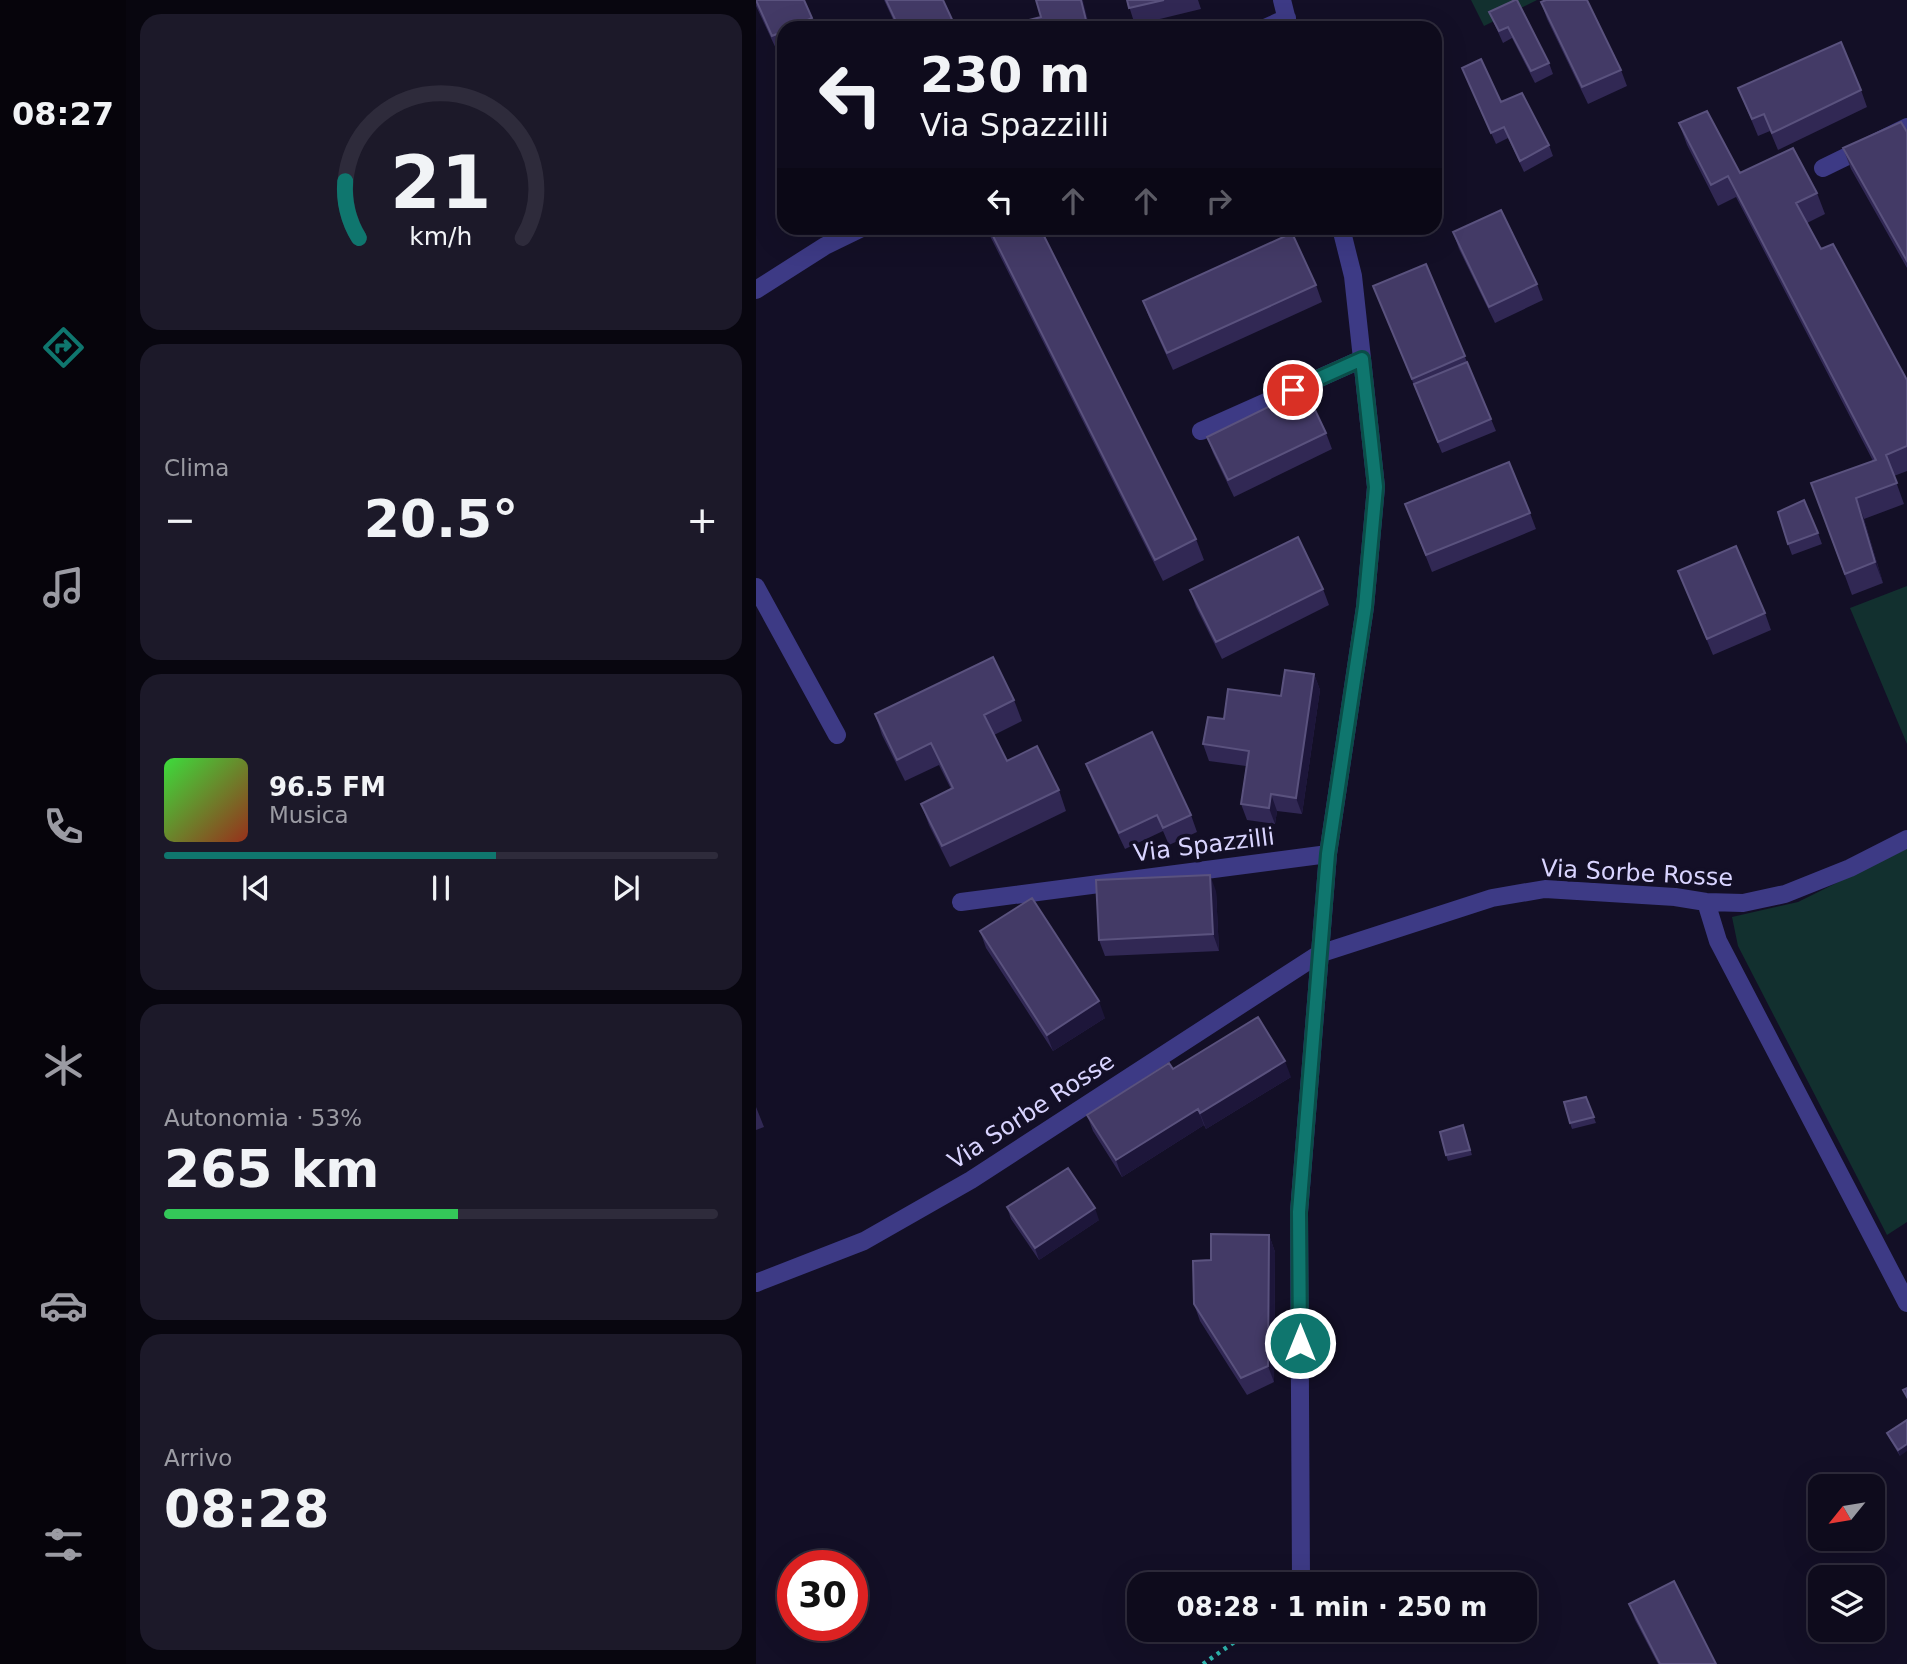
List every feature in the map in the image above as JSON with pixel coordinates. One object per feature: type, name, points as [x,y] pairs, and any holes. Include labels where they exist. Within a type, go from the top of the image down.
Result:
[{"type":"street","points":[[1823,168],[1907,127]]},
{"type":"street","points":[[756,290],[825,246],[848,235]]},
{"type":"street","points":[[1301,1572],[1299,1212],[1328,854],[1365,607],[1376,487],[1353,276],[1343,235]]},
{"type":"street","points":[[1201,431],[1362,359]]},
{"type":"street","points":[[756,587],[837,735]]},
{"type":"street","name":"Via Sorbe Rosse","points":[[756,1283],[864,1241],[971,1180],[1319,954],[1492,898],[1545,889],[1742,903],[1785,894],[1850,868],[1907,839]]},
{"type":"street","name":"Via Spazzilli","points":[[961,902],[1328,854]]},
{"type":"street","points":[[1706,902],[1717,941],[1907,1303]]},
{"type":"path","points":[[1203,1664],[1234,1642]]},
{"type":"green space","points":[[1471,0],[1537,0],[1484,26]]},
{"type":"green space","points":[[1907,586],[1907,744],[1850,608]]},
{"type":"green space","points":[[1907,848],[1907,1222],[1887,1235],[1738,946],[1732,917],[1798,902]]},
{"type":"building","points":[[756,0],[804,0],[812,18],[805,21],[777,21],[777,34],[772,36]]},
{"type":"building","points":[[886,0],[943,0],[953,21],[896,21]]},
{"type":"building","points":[[1036,0],[1081,0],[1086,21],[1025,21],[1041,17]]},
{"type":"building","points":[[1127,0],[1164,0],[1129,8]]},
{"type":"building","points":[[1515,0],[1549,63],[1531,71],[1508,27],[1499,31],[1489,12]]},
{"type":"building","points":[[1587,0],[1621,70],[1582,87],[1541,2]]},
{"type":"building","points":[[1841,42],[1861,90],[1772,133],[1764,114],[1752,119],[1738,88]]},
{"type":"building","points":[[1481,59],[1501,102],[1522,93],[1549,145],[1520,161],[1504,127],[1491,133],[1462,68]]},
{"type":"building","points":[[1707,111],[1740,173],[1793,148],[1817,193],[1796,203],[1821,249],[1833,244],[1907,380],[1907,446],[1886,455],[1897,483],[1856,498],[1875,562],[1845,574],[1811,483],[1876,460],[1728,176],[1711,185],[1679,123]]},
{"type":"building","points":[[1901,122],[1907,132],[1907,261],[1843,148]]},
{"type":"building","points":[[1501,210],[1537,284],[1489,307],[1453,232]]},
{"type":"building","points":[[992,235],[1044,235],[1196,539],[1155,560]]},
{"type":"building","points":[[1288,235],[1293,235],[1316,285],[1167,353],[1143,301]]},
{"type":"building","points":[[1426,264],[1465,356],[1412,379],[1373,286]]},
{"type":"building","points":[[1467,362],[1491,419],[1438,442],[1414,384]]},
{"type":"building","points":[[1305,389],[1326,433],[1228,480],[1207,437]]},
{"type":"building","points":[[1509,462],[1530,513],[1426,555],[1405,504]]},
{"type":"building","points":[[1804,500],[1818,533],[1788,544],[1778,512]]},
{"type":"building","points":[[1298,537],[1323,589],[1216,642],[1190,590]]},
{"type":"building","points":[[1736,546],[1765,613],[1707,639],[1678,571]]},
{"type":"building","points":[[993,657],[1014,700],[984,715],[1007,761],[1037,746],[1059,790],[942,846],[921,804],[953,788],[931,743],[897,760],[875,714]]},
{"type":"building","points":[[1285,670],[1314,674],[1296,798],[1271,794],[1269,808],[1241,804],[1249,751],[1203,744],[1208,717],[1224,719],[1228,689],[1281,696]]},
{"type":"building","points":[[1152,732],[1191,815],[1163,828],[1157,815],[1119,833],[1086,764]]},
{"type":"building","points":[[1210,875],[1213,934],[1099,940],[1096,880]]},
{"type":"building","points":[[1032,898],[1099,1001],[1047,1035],[980,931]]},
{"type":"building","points":[[1258,1017],[1285,1061],[1200,1113],[1198,1109],[1116,1160],[1087,1115],[1169,1063],[1173,1069]]},
{"type":"building","points":[[1586,1097],[1594,1117],[1570,1123],[1564,1102]]},
{"type":"building","points":[[1463,1125],[1470,1150],[1446,1155],[1440,1132]]},
{"type":"building","points":[[1068,1168],[1095,1208],[1035,1248],[1007,1207]]},
{"type":"building","points":[[1211,1234],[1269,1235],[1268,1366],[1241,1378],[1194,1304],[1193,1261],[1211,1260]]},
{"type":"building","points":[[1907,1420],[1907,1444],[1898,1450],[1887,1433]]},
{"type":"building","points":[[1674,1581],[1716,1664],[1660,1664],[1629,1604]]},
{"type":"route","points":[[1293,390],[1362,359],[1376,487],[1365,607],[1328,854],[1299,1212],[1300,1343]]}]
